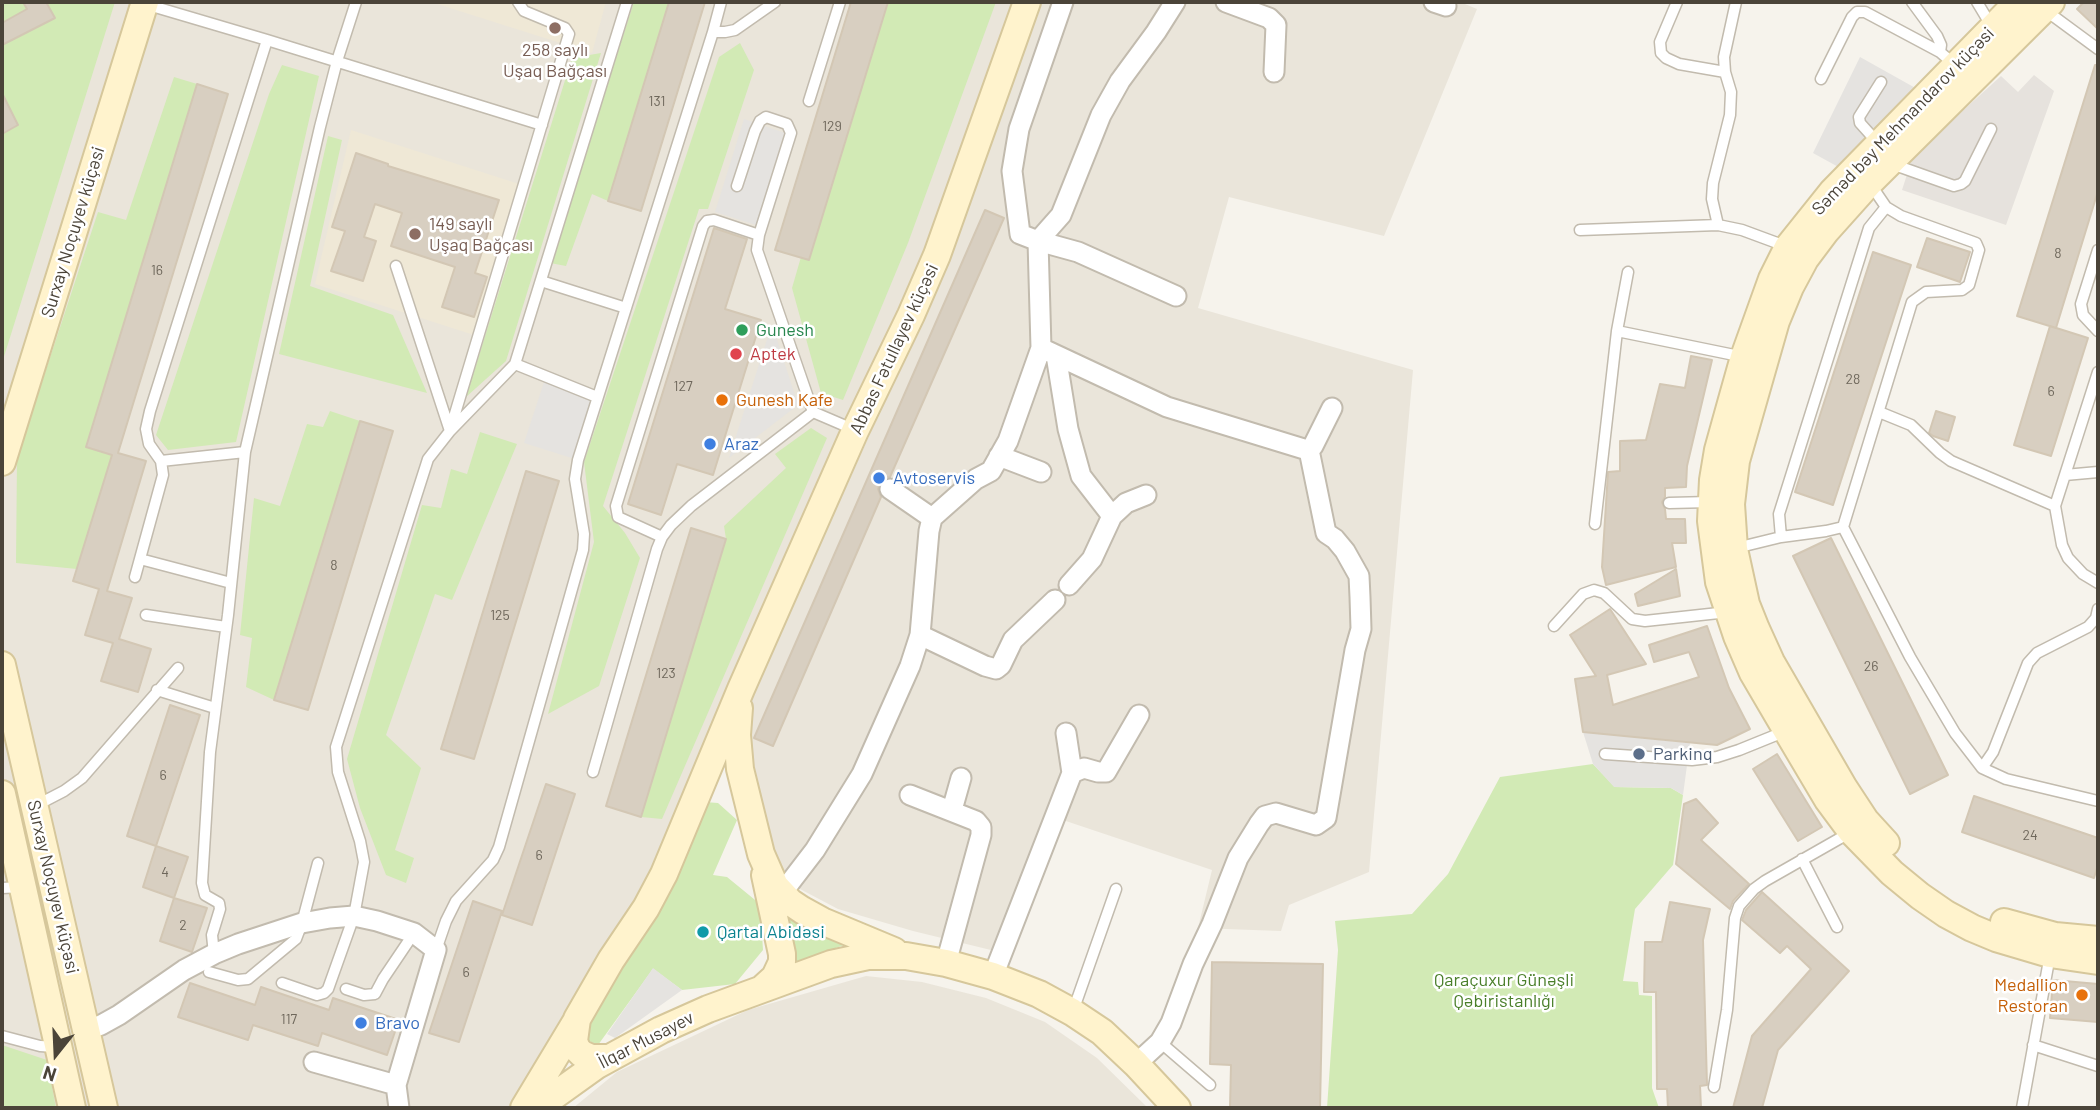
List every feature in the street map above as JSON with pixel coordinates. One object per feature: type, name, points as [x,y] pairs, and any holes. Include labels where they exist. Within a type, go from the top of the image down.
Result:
[{"type":"main road","name":"Surxay Noçuyev küçəsi","points":[[2,408],[140,2]]},
{"type":"main road","name":"Surxay Noçuyev küçəsi","points":[[2,462],[140,2]]},
{"type":"main road","name":"Abbas Fətullayev küçəsi","points":[[524,1108],[664,874],[741,689],[855,431],[937,255],[1027,2]]},
{"type":"main road","name":"Səməd bəy Mehmandarov küçəsi","points":[[2018,2],[1992,27],[1948,58],[1884,152],[1869,183],[1826,231],[1805,259],[1790,287],[1776,321],[1736,461],[1731,504],[1734,549],[1746,604],[1771,662],[1787,731],[1828,800],[1851,831],[1892,873],[1946,914],[1996,938],[2050,954],[2098,961]]},
{"type":"main road","name":"Səməd bəy Mehmandarov küçəsi","points":[[2043,4],[1884,152],[1832,192],[1788,247],[1772,279],[1744,357],[1717,450],[1711,502],[1719,582],[1728,612],[1754,673],[1781,701],[1866,820],[1902,861],[1929,882],[1979,912],[2055,936],[2098,940]]},
{"type":"main road","name":"Surxay Noçuyev küçəsi","points":[[2,665],[104,1108]]},
{"type":"main road","points":[[741,689],[737,735],[740,769],[782,954],[780,971],[764,987]]},
{"type":"main road","points":[[694,798],[709,785],[719,785],[735,793],[749,809]]},
{"type":"main road","name":"Surxay Noçuyev küçəsi","points":[[2,800],[12,887],[59,1047],[72,1108]]},
{"type":"main road","points":[[761,854],[769,876],[782,893],[802,910],[822,921],[906,956],[946,963],[993,976],[1039,994],[1073,1012],[1102,1032],[1177,1108]]},
{"type":"main road","name":"İlqar Musayev","points":[[537,1108],[561,1089],[610,1058],[696,1014],[764,987],[847,960],[868,956],[906,956]]},
{"type":"main road","points":[[578,1019],[573,1041],[577,1049],[592,1058],[610,1058]]},
{"type":"street","points":[[1063,2],[1019,129],[1012,171],[1020,234],[1078,252],[1176,296]]},
{"type":"street","points":[[1112,516],[1081,476],[1068,429],[1049,352],[1038,241],[1061,215],[1101,115],[1114,92],[1175,2]]},
{"type":"street","points":[[1226,2],[1269,18],[1276,25],[1273,72]]},
{"type":"street","points":[[1049,352],[1167,407],[1309,450]]},
{"type":"street","points":[[782,893],[815,850],[862,774],[910,666],[920,635],[932,518],[976,479],[991,471],[1008,441],[1049,352]]},
{"type":"street","points":[[1309,450],[1332,408]]},
{"type":"street","points":[[1136,1064],[1160,1042],[1171,1023],[1238,858],[1265,816],[1276,813],[1316,825],[1326,818],[1361,629],[1359,576],[1345,551],[1335,538],[1326,533],[1309,450]]},
{"type":"street","points":[[999,456],[1041,472]]},
{"type":"street","points":[[890,489],[932,518]]},
{"type":"street","points":[[1069,585],[1092,559],[1112,516],[1126,503],[1146,495]]},
{"type":"street","points":[[920,635],[996,669],[1001,665],[1013,640],[1055,600]]},
{"type":"street","points":[[1072,773],[1084,768],[1106,772],[1139,715]]},
{"type":"street","points":[[993,976],[1072,773],[1066,733]]},
{"type":"street","points":[[952,810],[961,778]]},
{"type":"street","points":[[910,795],[952,810],[976,821],[981,827],[946,963]]},
{"type":"street","points":[[87,1030],[101,1026],[184,971],[212,963],[239,944],[302,923],[330,918],[354,916],[386,923],[414,933],[436,950],[396,1086],[399,1108]]},
{"type":"street","points":[[314,1062],[396,1086]]},
{"type":"lane","points":[[140,2],[542,125]]},
{"type":"lane","points":[[318,863],[296,939],[248,979],[238,980],[212,963],[212,935],[220,909],[219,903],[205,895],[202,883],[210,752],[245,452],[337,61],[356,2]]},
{"type":"lane","points":[[450,431],[569,34],[565,28],[524,11],[518,2]]},
{"type":"lane","points":[[282,983],[317,995],[324,993],[328,989],[354,916],[363,862],[360,841],[338,772],[337,747],[428,460],[450,431],[514,364],[627,2]]},
{"type":"lane","points":[[436,950],[451,909],[493,860],[499,847],[583,550],[584,534],[575,479],[576,467],[721,2]]},
{"type":"lane","points":[[713,32],[735,30],[775,2]]},
{"type":"lane","points":[[809,101],[840,2]]},
{"type":"lane","points":[[1677,2],[1660,42],[1661,53],[1679,64],[1725,72]]},
{"type":"lane","points":[[1718,225],[1712,199],[1713,183],[1730,115],[1731,92],[1724,57],[1736,2]]},
{"type":"lane","points":[[1912,2],[1937,36],[1948,58]]},
{"type":"lane","points":[[1977,2],[1992,27]]},
{"type":"lane","points":[[2043,4],[2098,49]]},
{"type":"lane","points":[[1821,79],[1857,12],[1865,12],[1948,58]]},
{"type":"lane","points":[[135,577],[163,475],[161,461],[149,444],[146,429],[150,411],[267,40]]},
{"type":"lane","points":[[1881,82],[1859,117],[1860,123],[1902,169],[1954,186],[1961,184],[1991,129]]},
{"type":"lane","points":[[737,186],[760,121],[765,117],[787,124],[791,133],[759,235],[759,261],[813,412],[855,431]]},
{"type":"lane","points":[[1869,183],[1886,207],[1901,216],[1976,243],[1979,250],[1969,285],[1962,290],[1926,292],[1912,302],[1843,527],[1910,657],[1955,733],[1982,768],[2006,779],[2098,801]]},
{"type":"lane","points":[[1780,537],[1779,514],[1869,228],[1886,207]]},
{"type":"lane","points":[[662,537],[618,517],[616,506],[703,226],[707,220],[714,220],[759,235]]},
{"type":"lane","points":[[1580,230],[1718,225],[1742,230],[1788,247]]},
{"type":"lane","points":[[2098,250],[2081,304],[2083,315],[2098,331]]},
{"type":"lane","points":[[396,267],[450,431]]},
{"type":"lane","points":[[1595,524],[1618,331],[1629,272]]},
{"type":"lane","points":[[541,281],[626,308]]},
{"type":"lane","points":[[1618,331],[1744,357]]},
{"type":"lane","points":[[514,364],[597,397]]},
{"type":"lane","points":[[2098,372],[2056,506],[2062,545],[2068,558],[2083,575],[2098,583]]},
{"type":"lane","points":[[593,772],[662,537],[691,506],[813,412]]},
{"type":"lane","points":[[1879,412],[1912,425],[1951,461],[2056,506]]},
{"type":"lane","points":[[161,461],[245,452]]},
{"type":"lane","points":[[2065,475],[2098,472]]},
{"type":"lane","points":[[1669,503],[1711,502]]},
{"type":"lane","points":[[1734,549],[1780,537],[1843,527]]},
{"type":"lane","points":[[140,559],[231,583]]},
{"type":"lane","points":[[1554,626],[1583,594],[1594,590],[1604,593],[1632,619],[1645,621],[1728,612]]},
{"type":"lane","points":[[1982,768],[1993,752],[2028,663],[2037,653],[2088,627],[2096,618],[2098,609]]},
{"type":"lane","points":[[146,615],[226,627]]},
{"type":"lane","points":[[34,807],[82,778],[178,668]]},
{"type":"lane","points":[[157,690],[215,708]]},
{"type":"lane","points":[[1605,754],[1704,759],[1739,750],[1787,731]]},
{"type":"lane","points":[[1714,1087],[1727,1010],[1735,918],[1739,906],[1754,889],[1851,831]]},
{"type":"lane","points":[[1802,859],[1837,927]]},
{"type":"lane","points":[[1073,1012],[1116,889]]},
{"type":"lane","points":[[346,989],[364,995],[375,994],[414,933]]},
{"type":"lane","points":[[2022,1108],[2050,954]]},
{"type":"lane","points":[[2,1036],[40,1046],[59,1047]]},
{"type":"lane","points":[[1160,1042],[1210,1085]]},
{"type":"lane","points":[[2034,1045],[2098,1066]]},
{"type":"shaded area","points":[[2,2],[1016,2],[931,270],[664,874],[516,1108],[2,1108]]},
{"type":"shaded area","name":"258 saylı Uşaq Bağçası","points":[[431,2],[606,2],[592,53]]},
{"type":"shaded area","points":[[1040,2],[1460,2],[1477,9],[1384,236],[1229,197],[1198,308],[1413,370],[1369,872],[1289,905],[1281,931],[1198,928],[1212,870],[1045,814],[995,951],[838,909],[800,889],[781,870],[744,737],[745,714],[760,675],[956,243]]},
{"type":"shaded area","points":[[1860,57],[1919,90],[1842,169],[1813,153]]},
{"type":"shaded area","points":[[2034,75],[2054,91],[2006,225],[1902,190],[1913,156],[2001,76],[2018,92]]},
{"type":"shaded area","points":[[744,119],[785,133],[756,225],[715,212]]},
{"type":"shaded area","name":"149 saylı Uşaq Bağçası","points":[[351,130],[519,184],[474,335],[315,284]]},
{"type":"shaded area","points":[[772,324],[798,405],[729,458]]},
{"type":"shaded area","points":[[546,376],[597,397],[578,460],[524,443]]},
{"type":"shaded area","name":"Parkinq","points":[[1583,732],[1690,743],[1683,795],[1671,788],[1614,787],[1593,764]]},
{"type":"shaded area","points":[[653,968],[682,990],[615,1038],[607,1034]]},
{"type":"shaded area","points":[[866,976],[922,982],[986,998],[1045,1022],[1097,1058],[1148,1108],[573,1108],[617,1072],[748,1010]]},
{"type":"green space","points":[[2,2],[115,2],[2,363]]},
{"type":"green space","points":[[634,2],[669,2],[608,201],[592,194],[566,266],[550,263]]},
{"type":"green space","points":[[888,2],[996,2],[908,243],[843,400],[821,393],[792,288],[801,257],[809,259]]},
{"type":"green space","points":[[740,43],[754,70],[708,209],[699,209],[603,506],[625,533],[640,558],[599,686],[548,714],[594,542],[584,462],[719,57]]},
{"type":"green space","points":[[601,53],[506,361],[466,397],[572,58]]},
{"type":"green space","points":[[282,65],[319,76],[236,442],[168,450],[156,435],[269,94]]},
{"type":"green space","points":[[174,77],[197,84],[86,447],[112,455],[77,569],[16,563],[17,458],[98,212],[126,220]]},
{"type":"green space","points":[[328,136],[342,140],[310,286],[393,315],[427,393],[279,354]]},
{"type":"green space","points":[[330,411],[360,421],[274,700],[246,687],[252,638],[240,635],[254,498],[280,506],[307,424],[323,427]]},
{"type":"green space","points":[[811,428],[827,438],[662,819],[641,817],[726,539],[724,526],[786,468],[775,454]]},
{"type":"green space","points":[[480,432],[517,444],[452,600],[435,594],[386,735],[421,768],[395,850],[414,858],[406,883],[386,875],[360,808],[347,759],[422,505],[441,508],[451,469],[467,474]]},
{"type":"green space","name":"Qaraçuxur Günəşli Qəbiristanlığı","points":[[1593,764],[1615,787],[1671,788],[1683,795],[1673,865],[1635,909],[1623,981],[1638,982],[1639,995],[1652,996],[1652,1088],[1659,1108],[1327,1108],[1338,950],[1335,921],[1412,914],[1448,874],[1500,777]]},
{"type":"green space","points":[[705,802],[718,803],[737,820],[713,875],[727,877],[760,904],[763,950],[735,984],[682,990],[653,969],[598,1045],[587,1040],[586,1025],[661,906]]},
{"type":"green space","points":[[779,906],[852,942],[795,963]]},
{"type":"green space","points":[[2,1045],[47,1060],[56,1108],[2,1108]]},
{"type":"building","points":[[23,2],[46,2],[55,18],[2,45],[2,23],[27,9]]},
{"type":"building","points":[[669,2],[705,2],[641,211],[608,201]]},
{"type":"building","points":[[851,2],[888,2],[809,260],[775,250]]},
{"type":"building","points":[[2084,2],[2098,2],[2098,29],[2077,9]]},
{"type":"building","points":[[2095,65],[2098,65],[2098,191],[2056,328],[2017,316]]},
{"type":"building","points":[[197,84],[228,94],[118,453],[146,461],[107,591],[132,598],[119,639],[151,649],[138,692],[101,681],[113,643],[85,635],[99,589],[73,581],[112,455],[86,447]]},
{"type":"building","points":[[2,93],[18,125],[2,134]]},
{"type":"building","points":[[356,153],[388,166],[499,200],[475,273],[487,277],[474,317],[442,307],[455,267],[391,246],[402,213],[375,204],[364,237],[376,241],[363,281],[331,271],[345,231],[332,227]]},
{"type":"building","name":"Avtoservis","points":[[985,210],[1004,218],[890,477],[884,478],[880,483],[878,489],[881,497],[773,746],[754,738]]},
{"type":"building","points":[[714,228],[747,239],[725,309],[761,320],[713,475],[677,464],[661,515],[628,504]]},
{"type":"building","points":[[1927,238],[1970,252],[1960,282],[1917,267]]},
{"type":"building","points":[[1873,252],[1911,265],[1833,505],[1795,492]]},
{"type":"building","points":[[2050,326],[2088,338],[2051,456],[2014,445]]},
{"type":"building","points":[[1691,356],[1712,360],[1687,466],[1686,487],[1665,488],[1662,502],[1666,519],[1685,519],[1686,543],[1672,543],[1676,567],[1606,585],[1602,567],[1608,472],[1620,471],[1620,441],[1646,440],[1660,384],[1685,388]]},
{"type":"building","points":[[1936,411],[1955,417],[1948,441],[1929,433]]},
{"type":"building","points":[[360,421],[393,431],[308,710],[274,700]]},
{"type":"building","points":[[526,471],[559,481],[474,759],[441,749]]},
{"type":"building","points":[[691,528],[726,539],[641,817],[606,806]]},
{"type":"building","points":[[1831,538],[1948,775],[1910,794],[1793,556]]},
{"type":"building","points":[[1676,569],[1680,596],[1638,606],[1635,594]]},
{"type":"building","points":[[1610,609],[1646,664],[1607,675],[1613,705],[1699,677],[1689,652],[1654,662],[1649,645],[1707,626],[1729,688],[1750,729],[1717,745],[1583,732],[1575,679],[1596,676],[1570,635]]},
{"type":"building","points":[[170,705],[200,715],[156,846],[127,836]]},
{"type":"building","points":[[1777,754],[1822,827],[1798,841],[1753,769]]},
{"type":"building","points":[[546,784],[575,794],[532,925],[502,915]]},
{"type":"building","points":[[1974,796],[2098,838],[2098,865],[2094,878],[1962,832]]},
{"type":"building","points":[[1696,799],[1718,823],[1701,840],[1749,884],[1733,901],[1730,909],[1676,864],[1684,804]]},
{"type":"building","points":[[156,846],[188,857],[174,898],[143,887]]},
{"type":"building","points":[[1762,892],[1849,971],[1778,1050],[1762,1108],[1733,1108],[1752,1036],[1811,969],[1787,946],[1780,953],[1742,920],[1746,910]]},
{"type":"building","points":[[174,898],[207,908],[192,952],[160,941]]},
{"type":"building","points":[[473,901],[502,911],[459,1042],[429,1033]]},
{"type":"building","points":[[1670,902],[1710,909],[1703,940],[1707,1085],[1700,1086],[1701,1108],[1668,1108],[1667,1089],[1657,1089],[1656,992],[1644,992],[1645,942],[1662,942]]},
{"type":"building","points":[[1212,962],[1323,964],[1320,1108],[1230,1108],[1231,1065],[1210,1064]]},
{"type":"building","points":[[2053,980],[2098,984],[2098,1022],[2050,1018]]},
{"type":"building","points":[[190,983],[255,1005],[261,987],[329,1010],[333,998],[399,1020],[387,1055],[322,1033],[318,1046],[253,1025],[248,1040],[178,1017]]},
{"type":"place","name":"258 saylı Uşaq Bağçası","points":[[555,28]]},
{"type":"place","name":"149 saylı Uşaq Bağçası","points":[[415,234]]},
{"type":"place","name":"Gunesh","points":[[742,330]]},
{"type":"place","name":"Aptek","points":[[736,354]]},
{"type":"place","name":"Gunesh Kafe","points":[[722,400]]},
{"type":"place","name":"Araz","points":[[710,444]]},
{"type":"place","name":"Avtoservis","points":[[879,478]]},
{"type":"place","name":"Parkinq","points":[[1639,754]]},
{"type":"place","name":"Qartal Abidəsi","points":[[703,932]]},
{"type":"place","name":"Medallion Restoran","points":[[2082,995]]},
{"type":"place","name":"Bravo","points":[[361,1023]]}]
